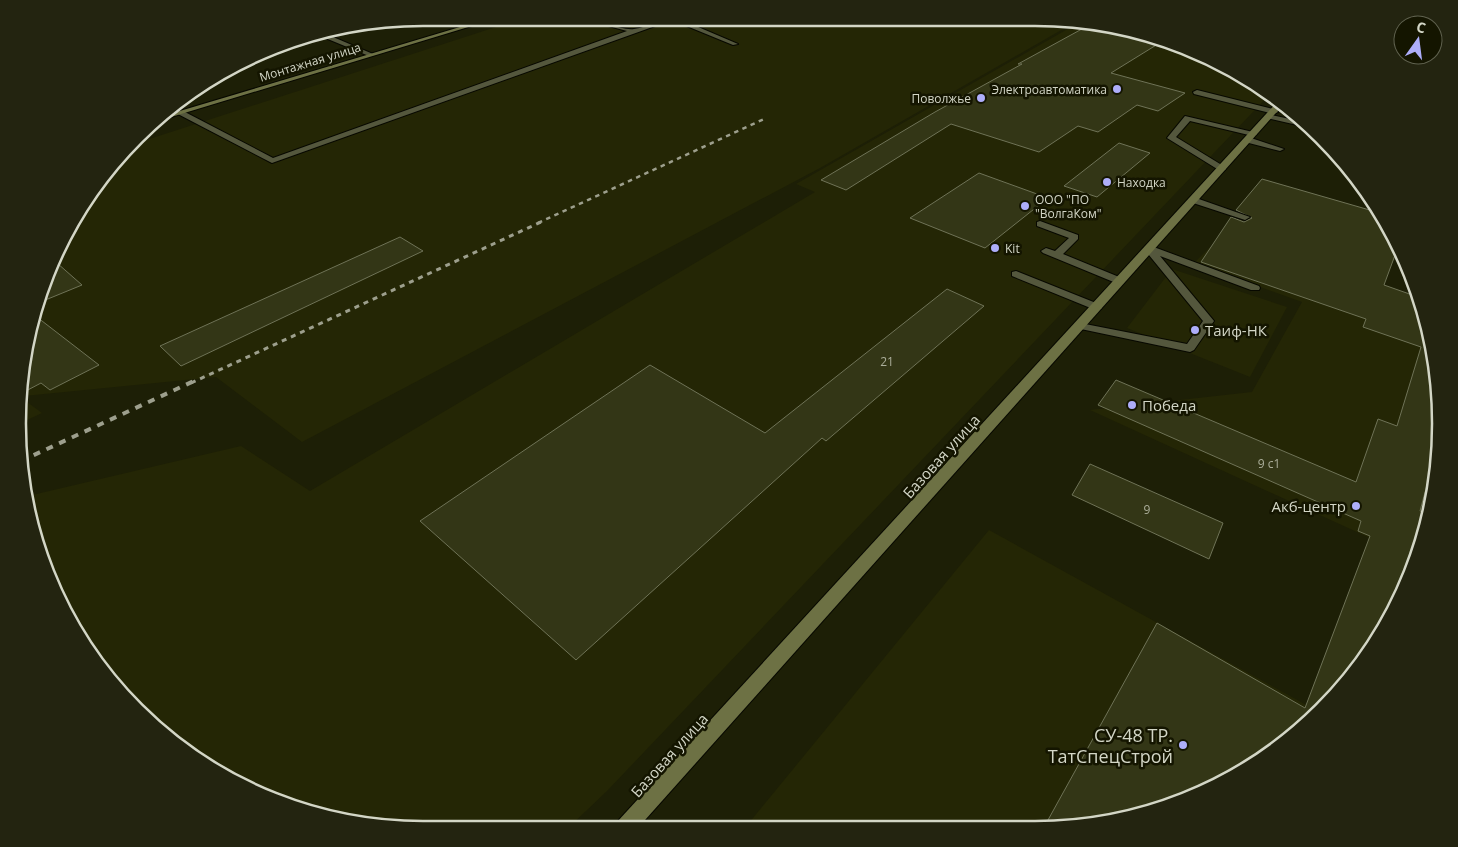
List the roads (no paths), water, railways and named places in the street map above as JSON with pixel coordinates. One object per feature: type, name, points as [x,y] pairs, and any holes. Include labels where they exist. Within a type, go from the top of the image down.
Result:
[{"type":"street","name":"Монтажная улица","points":[[175,114],[468,26]]},
{"type":"street","name":"Базовая улица","points":[[631,821],[1275,110]]},
{"type":"lane","points":[[613,26],[633,31]]},
{"type":"lane","points":[[180,113],[272,161],[648,26]]},
{"type":"lane","points":[[691,26],[735,44]]},
{"type":"lane","points":[[330,38],[370,55]]},
{"type":"lane","points":[[1197,92],[1275,110]]},
{"type":"lane","points":[[1222,169],[1171,138],[1188,118],[1250,137],[1280,149]]},
{"type":"lane","points":[[1193,200],[1245,217]]},
{"type":"lane","points":[[1040,224],[1075,238],[1057,255]]},
{"type":"lane","points":[[1149,249],[1255,288]]},
{"type":"lane","points":[[1080,326],[1190,348],[1209,321],[1149,249]]},
{"type":"lane","points":[[1046,251],[1120,281]]},
{"type":"lane","points":[[1016,274],[1097,308]]},
{"type":"railway","points":[[538,223],[764,119]]},
{"type":"railway","points":[[191,383],[541,222]]},
{"type":"railway","points":[[28,458],[194,381]]},
{"type":"place","name":"Электроавтоматика","points":[[1117,89]]},
{"type":"place","name":"Поволжье","points":[[981,98]]},
{"type":"place","name":"Находка","points":[[1107,182]]},
{"type":"place","name":"ООО \"ПО \"ВолгаКом\"","points":[[1025,206]]},
{"type":"place","name":"Kit","points":[[995,248]]},
{"type":"place","name":"Таиф-НК","points":[[1195,330]]},
{"type":"place","name":"Победа","points":[[1132,405]]},
{"type":"place","name":"Акб-центр","points":[[1356,506]]},
{"type":"place","name":"СУ-48 ТР. ТатСпецСтрой","points":[[1183,745]]}]
